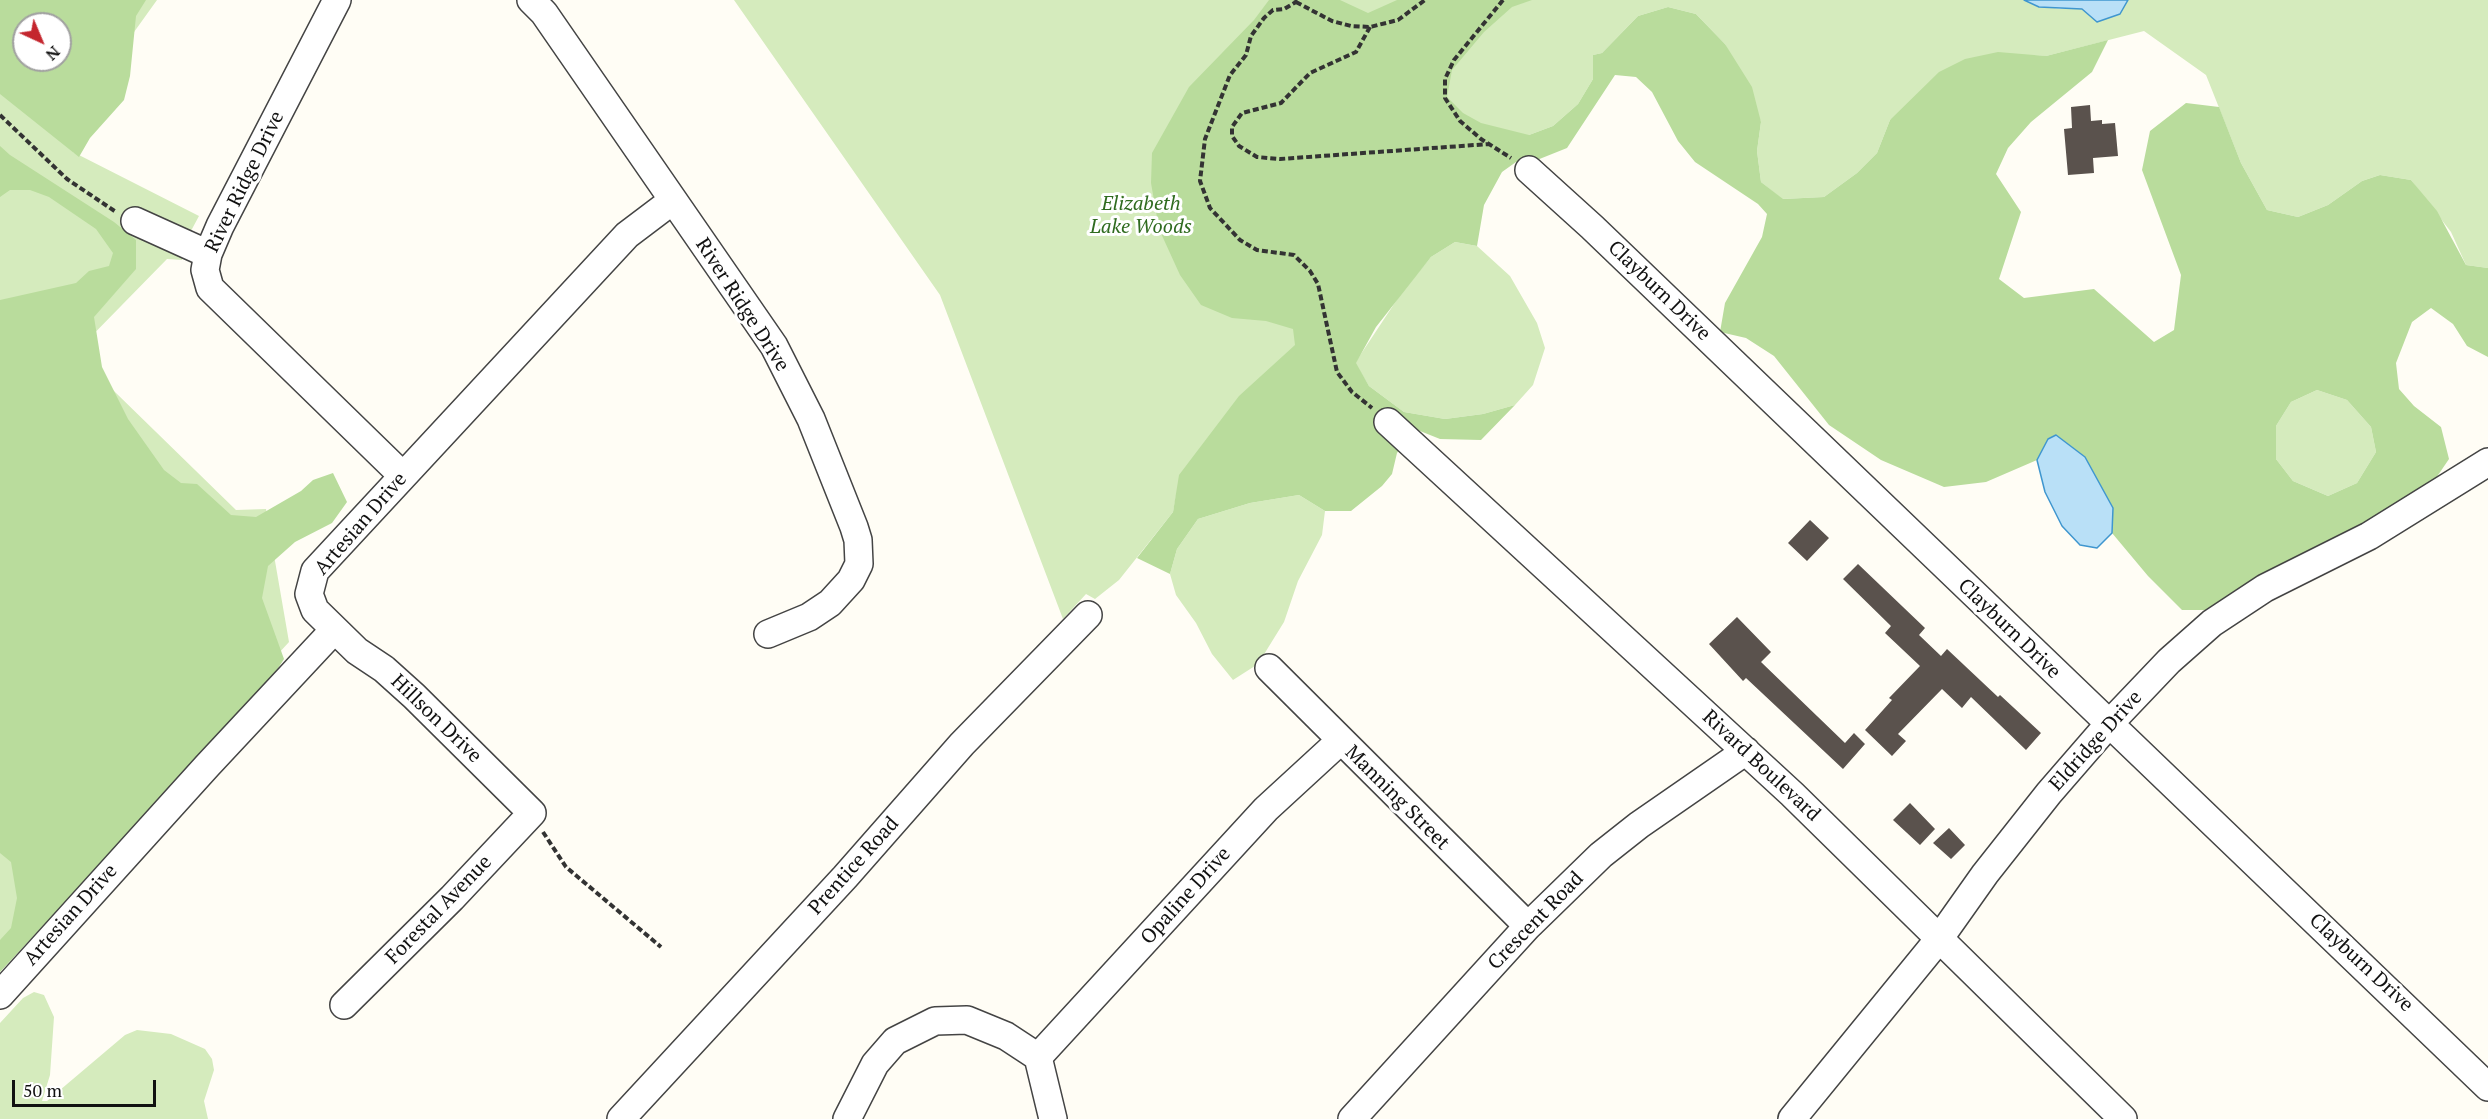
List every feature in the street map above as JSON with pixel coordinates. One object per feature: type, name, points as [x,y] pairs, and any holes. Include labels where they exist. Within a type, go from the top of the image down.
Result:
[{"type":"street","name":"River Ridge Drive","points":[[338,0],[208,254],[206,270],[210,288],[403,476]]},
{"type":"street","name":"River Ridge Drive","points":[[531,0],[544,14],[774,346],[811,419],[858,540],[859,564],[851,580],[830,603],[809,617],[768,634]]},
{"type":"street","name":"Clayburn Drive","points":[[1529,170],[1609,243],[2108,725],[2174,784],[2488,1087]]},
{"type":"street","name":"Artesian Drive","points":[[0,995],[207,766],[334,630],[315,610],[309,594],[315,571],[627,235],[672,201]]},
{"type":"street","points":[[135,221],[208,254]]},
{"type":"street","name":"Rivard Boulevard","points":[[1388,423],[1746,751],[2123,1119]]},
{"type":"street","name":"Eldridge Drive","points":[[1792,1119],[1939,939],[1985,874],[2108,725],[2169,661],[2212,624],[2265,588],[2369,536],[2488,462]]},
{"type":"street","name":"Prentice Road","points":[[621,1119],[844,878],[970,736],[1088,615]]},
{"type":"street","name":"Hillson Drive","points":[[334,630],[414,696],[532,813]]},
{"type":"street","name":"Manning Street","points":[[1269,668],[1528,926]]},
{"type":"street","name":"Opaline Drive","points":[[1038,1057],[1266,808],[1340,741]]},
{"type":"street","name":"Crescent Road","points":[[1352,1119],[1528,926],[1601,855],[1629,832],[1746,751]]},
{"type":"street","name":"Forestal Avenue","points":[[344,1005],[452,898],[532,813]]},
{"type":"street","points":[[847,1119],[875,1064],[895,1041],[935,1021],[967,1020],[1006,1036],[1038,1057],[1053,1119]]},
{"type":"path","points":[[1388,423],[1352,392],[1337,372],[1318,284],[1310,271],[1294,255],[1257,249],[1240,240],[1210,208],[1200,181],[1205,139],[1220,94],[1230,75],[1246,55],[1251,36],[1273,10],[1284,9],[1296,1],[1332,21],[1351,27],[1370,27],[1398,20],[1425,0]]},
{"type":"path","points":[[1503,0],[1454,60],[1445,79],[1444,98],[1460,121],[1489,144],[1529,170]]},
{"type":"path","points":[[1370,27],[1356,52],[1310,73],[1281,103],[1242,113],[1232,127],[1232,136],[1239,146],[1257,157],[1280,159],[1489,144]]},
{"type":"path","points":[[0,115],[67,179],[111,210],[135,221]]},
{"type":"path","points":[[532,813],[566,867],[661,947]]},
{"type":"green space","points":[[0,0],[157,0],[119,53],[73,152],[199,216],[185,242],[182,260],[167,259],[75,353],[236,510],[266,509],[289,642],[0,958]]},
{"type":"green space","points":[[0,0],[146,0],[136,16],[130,76],[124,100],[90,138],[79,157],[0,94]]},
{"type":"green space","name":"Elizabeth Lake Woods","points":[[734,0],[2024,0],[2032,4],[2060,9],[2082,9],[2128,0],[2488,0],[2488,268],[2466,265],[2451,232],[2411,180],[2380,175],[2362,181],[2328,205],[2298,217],[2267,210],[2241,163],[2206,75],[2144,31],[2046,56],[2024,55],[1890,120],[1877,153],[1857,173],[1824,197],[1782,199],[1761,182],[1757,151],[1761,122],[1725,44],[1696,14],[1668,7],[1638,16],[1602,53],[1593,55],[1593,79],[1578,104],[1553,126],[1529,135],[1176,496],[1173,512],[1119,580],[1095,599],[1086,594],[1063,619],[940,295]]},
{"type":"green space","points":[[1269,0],[1340,0],[1368,13],[1397,0],[1532,0],[1512,7],[1484,32],[1452,70],[1447,97],[1463,113],[1481,123],[1529,135],[1553,126],[1578,104],[1593,79],[1593,55],[1602,53],[1638,16],[1668,7],[1696,14],[1725,44],[1752,87],[1761,122],[1757,151],[1761,182],[1783,199],[1824,197],[1857,173],[1877,153],[1890,120],[1939,72],[1965,59],[1998,52],[2046,56],[2108,40],[2092,72],[2031,122],[2008,148],[1996,174],[2021,212],[1999,279],[2024,298],[2094,289],[2154,342],[2174,330],[2181,275],[2142,170],[2150,131],[2186,103],[2219,107],[2241,163],[2267,210],[2298,217],[2328,205],[2362,181],[2380,175],[2411,180],[2437,211],[2466,265],[2488,268],[2488,357],[2467,346],[2453,324],[2431,308],[2412,322],[2396,363],[2399,389],[2414,406],[2441,427],[2449,459],[2432,484],[2396,513],[2213,610],[2182,610],[2148,576],[2112,533],[2113,508],[2085,457],[2056,435],[2048,439],[2037,460],[1986,482],[1944,487],[1881,460],[1829,425],[1774,356],[1746,338],[1720,332],[1725,303],[1762,237],[1767,214],[1758,204],[1695,162],[1678,141],[1652,92],[1636,77],[1615,75],[1567,148],[1532,162],[1516,162],[1502,172],[1484,205],[1477,246],[1455,242],[1431,257],[1376,327],[1356,363],[1369,386],[1404,412],[1445,419],[1483,414],[1515,405],[1481,440],[1440,439],[1415,429],[1397,453],[1392,474],[1382,486],[1351,511],[1325,511],[1299,495],[1250,503],[1198,519],[1177,549],[1170,574],[1137,558],[1173,512],[1179,475],[1239,396],[1295,345],[1293,329],[1266,321],[1232,318],[1201,305],[1180,275],[1159,229],[1151,183],[1152,153],[1189,87],[1254,20]],"holes":[[[2317,390],[2347,400],[2371,427],[2376,452],[2357,483],[2328,496],[2293,481],[2276,459],[2276,426],[2291,402]]]},
{"type":"green space","points":[[0,146],[10,155],[114,222],[136,240],[136,269],[94,317],[102,367],[128,419],[164,470],[181,483],[197,484],[231,515],[256,517],[301,491],[313,480],[333,473],[347,502],[332,523],[295,542],[268,566],[262,598],[284,659],[268,684],[0,972],[0,940],[11,928],[17,898],[11,862],[0,853],[0,300],[76,283],[89,271],[109,266],[113,253],[96,229],[49,197],[30,190],[10,190],[0,197]]},
{"type":"green space","points":[[1455,242],[1477,246],[1510,276],[1537,323],[1545,348],[1533,385],[1515,405],[1483,414],[1445,419],[1404,412],[1369,386],[1355,363],[1402,292],[1431,257]]},
{"type":"green space","points":[[2317,390],[2347,400],[2371,427],[2376,452],[2357,483],[2328,496],[2293,481],[2276,459],[2276,426],[2291,402]]},
{"type":"green space","points":[[1299,495],[1325,511],[1322,535],[1298,581],[1284,622],[1258,664],[1233,680],[1212,654],[1196,623],[1176,595],[1170,574],[1177,549],[1198,519],[1250,503]]},
{"type":"green space","points":[[34,992],[44,995],[54,1017],[50,1075],[42,1101],[47,1101],[125,1035],[137,1030],[171,1034],[205,1049],[212,1059],[214,1070],[204,1101],[208,1119],[0,1119],[0,1023],[23,998]]},
{"type":"water","points":[[2024,0],[2128,0],[2120,14],[2097,22],[2082,9],[2039,7]]},
{"type":"water","points":[[2056,435],[2085,457],[2113,508],[2112,533],[2097,548],[2080,545],[2062,526],[2045,492],[2037,460],[2048,439]]},
{"type":"building","points":[[2090,105],[2091,121],[2102,120],[2102,124],[2115,123],[2118,156],[2093,158],[2094,173],[2068,175],[2064,129],[2072,128],[2071,107]]},
{"type":"building","points":[[1810,520],[1829,538],[1807,561],[1788,543]]},
{"type":"building","points":[[1858,564],[1925,628],[1919,635],[1941,656],[1947,649],[1998,697],[2000,695],[2041,733],[2026,750],[1971,697],[1962,708],[1942,689],[1898,734],[1906,741],[1892,756],[1865,730],[1892,700],[1889,698],[1920,666],[1885,633],[1891,626],[1843,579]]},
{"type":"building","points":[[1737,617],[1771,652],[1761,662],[1845,743],[1854,733],[1865,744],[1843,769],[1746,678],[1743,681],[1709,644]]},
{"type":"building","points":[[1910,803],[1935,829],[1920,845],[1893,820]]},
{"type":"building","points":[[1949,828],[1965,845],[1951,859],[1933,843]]}]
